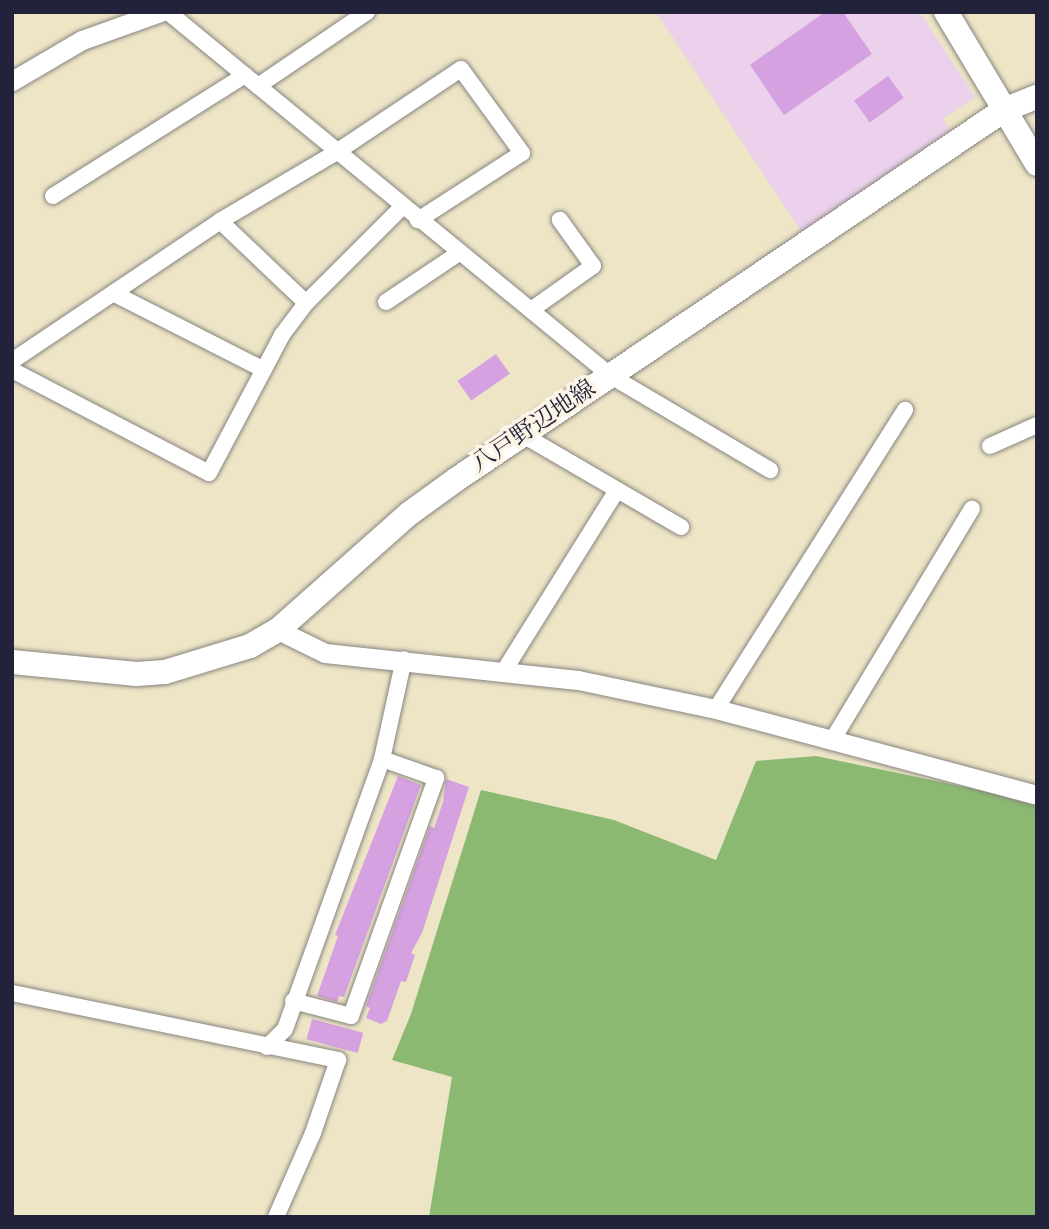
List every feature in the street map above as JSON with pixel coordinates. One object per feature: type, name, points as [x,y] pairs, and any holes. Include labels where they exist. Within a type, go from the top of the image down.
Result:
[{"type":"main road","points":[[946,12],[1037,164]]},
{"type":"main road","name":"八戸野辺地線","points":[[12,662],[136,674],[165,672],[216,659],[278,630],[410,513],[1004,110],[1037,97]]},
{"type":"street","points":[[12,81],[82,40],[160,12]]},
{"type":"street","points":[[168,12],[335,153],[611,376],[770,470]]},
{"type":"street","points":[[258,86],[368,12]]},
{"type":"street","points":[[12,361],[220,221],[335,153],[461,69],[522,153],[418,220]]},
{"type":"street","points":[[53,196],[245,75]]},
{"type":"street","points":[[12,370],[209,473],[264,370],[306,303],[402,207]]},
{"type":"street","points":[[531,310],[593,265],[560,220]]},
{"type":"street","points":[[220,221],[306,303]]},
{"type":"street","points":[[386,302],[459,253]]},
{"type":"street","points":[[113,293],[264,370]]},
{"type":"street","points":[[716,709],[905,410]]},
{"type":"street","points":[[990,446],[1037,425]]},
{"type":"street","points":[[523,435],[681,527]]},
{"type":"street","points":[[504,671],[617,490]]},
{"type":"street","points":[[833,739],[972,509]]},
{"type":"street","points":[[278,630],[326,653],[404,659],[578,680],[716,709],[1037,795]]},
{"type":"street","points":[[267,1047],[285,1029],[382,759],[404,659]]},
{"type":"street","points":[[293,1001],[351,1016],[436,778],[382,759]]},
{"type":"street","points":[[12,992],[338,1060],[313,1133],[276,1217]]},
{"type":"shaded area","points":[[656,12],[920,12],[975,97],[943,119],[950,130],[802,232]]},
{"type":"green space","points":[[816,756],[1037,802],[1037,1217],[429,1217],[452,1077],[392,1060],[411,1014],[481,790],[614,820],[716,860],[756,761]]},
{"type":"building","points":[[825,12],[843,12],[872,54],[784,115],[750,65]]},
{"type":"building","points":[[888,76],[904,98],[870,123],[854,101]]},
{"type":"building","points":[[496,354],[510,374],[471,401],[457,381]]},
{"type":"building","points":[[398,776],[421,785],[344,997],[339,996],[337,1002],[317,996],[338,936],[335,935]]},
{"type":"building","points":[[446,779],[469,787],[422,933],[411,953],[415,955],[406,982],[401,981],[387,1021],[381,1024],[366,1018],[370,1008],[366,1006],[430,826],[434,828],[443,802]]},
{"type":"building","points":[[312,1019],[363,1033],[358,1053],[307,1039]]}]
